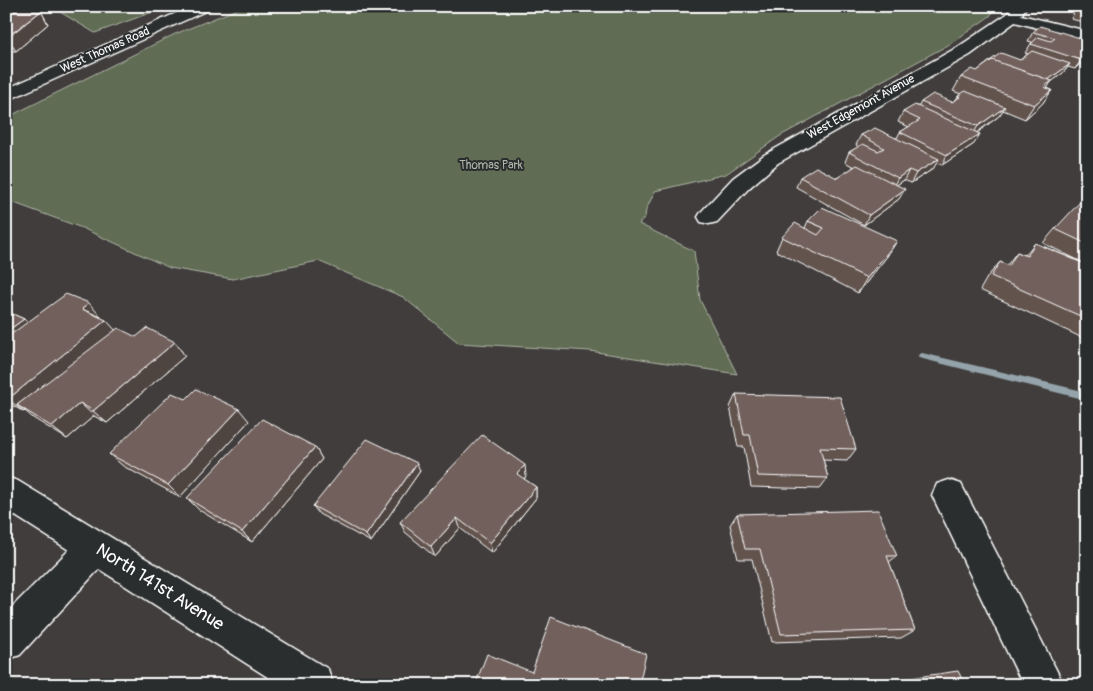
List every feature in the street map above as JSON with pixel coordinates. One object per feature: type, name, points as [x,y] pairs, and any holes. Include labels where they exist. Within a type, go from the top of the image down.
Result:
[{"type":"street","name":"West Thomas Road","points":[[6,96],[77,62],[205,6]]},
{"type":"street","points":[[1016,11],[1087,36]]},
{"type":"street","name":"West Edgemont Avenue","points":[[709,217],[741,183],[771,159],[964,51],[1016,11]]},
{"type":"street","name":"North 141st Avenue","points":[[6,492],[314,683]]},
{"type":"street","points":[[949,495],[1044,685]]},
{"type":"street","points":[[6,641],[96,547]]},
{"type":"green space","points":[[50,6],[169,6],[95,33]]},
{"type":"green space","name":"Thomas Park","points":[[245,6],[997,6],[990,16],[950,44],[780,136],[726,174],[655,191],[646,210],[645,217],[639,224],[694,251],[700,300],[737,374],[590,351],[459,343],[403,297],[318,261],[233,279],[170,268],[82,228],[6,200],[6,118],[175,34]]},
{"type":"building","points":[[1079,6],[1087,6],[1087,13],[1077,10]]},
{"type":"building","points":[[6,11],[41,11],[6,38]]},
{"type":"building","points":[[1040,26],[1087,40],[1087,55],[1081,60],[1031,44],[1038,37],[1051,41],[1055,38],[1033,32]]},
{"type":"building","points":[[1032,51],[1070,64],[1048,80],[991,60],[1001,53],[1020,60]]},
{"type":"building","points":[[992,60],[1052,81],[1044,87],[1052,90],[1034,105],[961,77],[972,69],[977,71]]},
{"type":"building","points":[[965,91],[1005,107],[978,126],[921,102],[933,94],[952,102]]},
{"type":"building","points":[[915,105],[980,134],[947,155],[900,132],[920,120],[903,112]]},
{"type":"building","points":[[875,128],[939,159],[916,173],[909,170],[898,178],[849,152],[863,144],[878,151],[884,148],[861,135]]},
{"type":"building","points":[[857,165],[905,189],[869,215],[800,177],[816,167],[837,178]]},
{"type":"building","points":[[1081,201],[1087,203],[1087,244],[1055,229]]},
{"type":"building","points":[[822,207],[897,241],[867,278],[782,237],[795,223],[818,235],[824,228],[808,221]]},
{"type":"building","points":[[1035,243],[1087,265],[1087,319],[991,276],[1000,262],[1009,266],[1017,252],[1027,256]]},
{"type":"building","points":[[66,294],[89,303],[82,309],[106,320],[8,399],[6,398],[6,338]]},
{"type":"building","points":[[6,311],[24,319],[6,332]]},
{"type":"building","points":[[118,328],[136,337],[147,328],[175,342],[93,411],[80,403],[52,427],[17,405]]},
{"type":"building","points":[[196,389],[239,409],[168,485],[109,454],[172,393],[186,399]]},
{"type":"building","points":[[736,394],[840,397],[856,449],[820,448],[828,478],[758,476],[750,435],[744,435]]},
{"type":"building","points":[[262,419],[315,447],[242,532],[187,498]]},
{"type":"building","points":[[482,435],[525,465],[517,474],[536,487],[490,543],[457,518],[431,547],[400,522]]},
{"type":"building","points":[[367,439],[417,463],[366,535],[313,506]]},
{"type":"building","points":[[878,510],[897,556],[887,556],[915,630],[781,634],[760,549],[745,549],[737,514]]},
{"type":"building","points":[[551,617],[646,654],[639,685],[475,685],[487,654],[532,672]]},
{"type":"building","points":[[958,671],[965,685],[862,685]]},
{"type":"building","points":[[93,681],[98,685],[90,685]]},
{"type":"waterway","points":[[922,356],[1087,396]]}]
